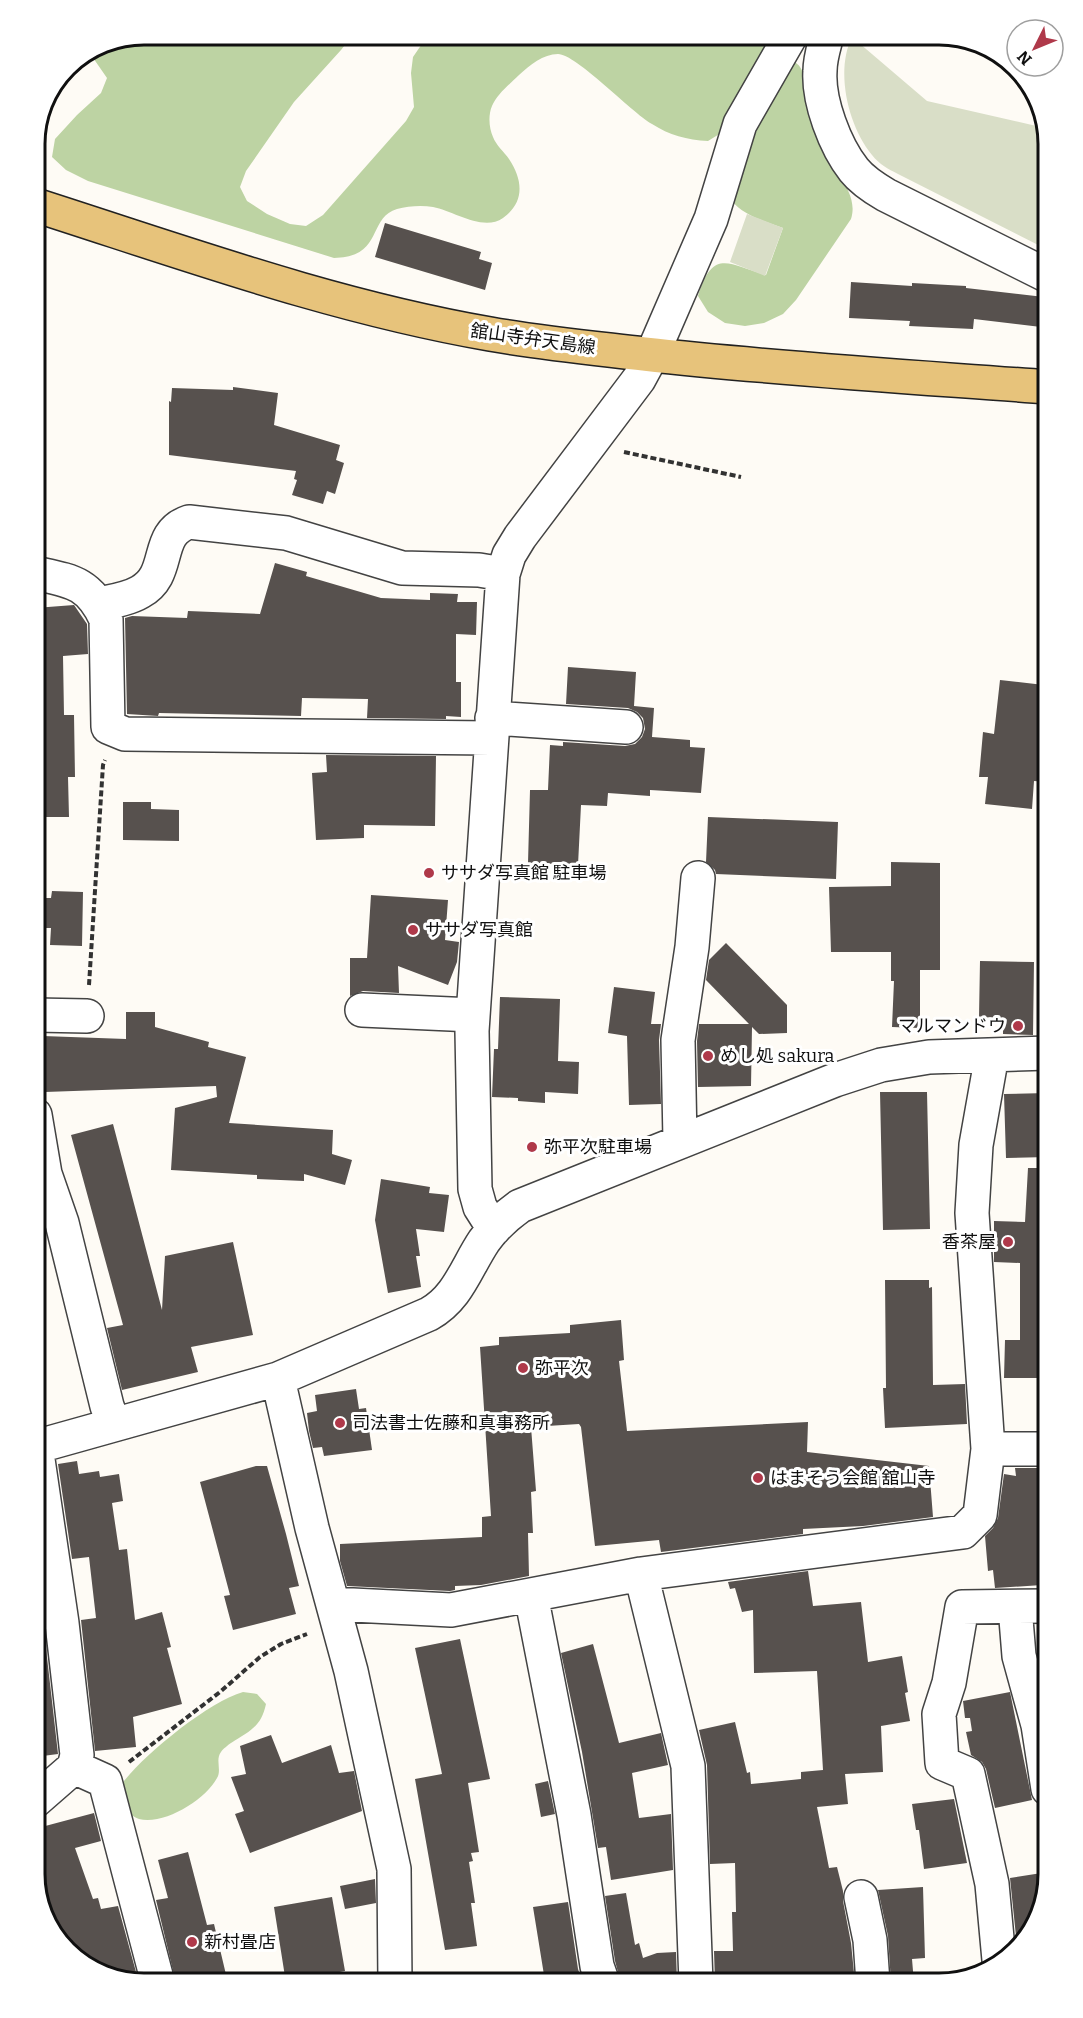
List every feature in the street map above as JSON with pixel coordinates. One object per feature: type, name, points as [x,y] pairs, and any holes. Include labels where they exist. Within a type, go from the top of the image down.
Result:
[{"type":"main road","name":"舘山寺弁天島線","points":[[45,208],[268,280],[378,311],[478,332],[546,343],[742,365],[1038,386]]},
{"type":"street","points":[[494,1228],[480,1207],[475,1190],[473,1015],[503,574],[509,555],[520,537],[639,379],[652,355],[711,219],[740,124],[785,45]]},
{"type":"street","points":[[824,45],[819,73],[822,95],[835,137],[843,155],[855,171],[870,185],[886,195],[1038,271]]},
{"type":"street","points":[[99,604],[130,597],[142,591],[152,582],[160,571],[170,533],[178,525],[189,522],[286,533],[402,568],[479,570],[503,574]]},
{"type":"street","points":[[45,575],[85,588],[99,604],[106,619],[108,727],[125,734],[626,727]]},
{"type":"street","points":[[680,1142],[678,1040],[692,947],[698,878]]},
{"type":"street","points":[[362,1010],[473,1015]]},
{"type":"street","points":[[45,1015],[87,1016]]},
{"type":"street","points":[[45,1443],[278,1379],[440,1308],[456,1290],[483,1242],[494,1228],[520,1206],[835,1080],[873,1067],[929,1057],[1038,1053]]},
{"type":"street","points":[[335,1613],[451,1610],[641,1574],[963,1532],[980,1515],[988,1449],[972,1214],[976,1145],[992,1055]]},
{"type":"street","points":[[45,1174],[48,1223],[113,1423]]},
{"type":"street","points":[[278,1379],[312,1528],[351,1671],[394,1869],[395,1973]]},
{"type":"street","points":[[988,1449],[1038,1449]]},
{"type":"street","points":[[45,1512],[62,1623],[77,1755],[74,1767],[45,1792]]},
{"type":"street","points":[[641,1574],[688,1766],[696,1973]]},
{"type":"street","points":[[531,1595],[574,1815],[599,1973]]},
{"type":"street","points":[[1015,1606],[1019,1656],[1038,1725]]},
{"type":"street","points":[[998,1953],[992,1884],[968,1773],[942,1764],[939,1714],[949,1683],[962,1607],[1038,1606]]},
{"type":"street","points":[[74,1767],[105,1781],[155,1973]]},
{"type":"street","points":[[861,1897],[870,1940],[872,1973]]},
{"type":"path","points":[[590,445],[741,477]]},
{"type":"path","points":[[87,1016],[103,765],[117,730]]},
{"type":"path","points":[[105,1781],[220,1692],[270,1649],[335,1613]]},
{"type":"green space","points":[[144,45],[345,45],[294,102],[246,171],[240,187],[247,201],[267,214],[290,224],[306,226],[323,215],[406,121],[414,107],[411,73],[413,57],[421,45],[769,45],[721,133],[708,141],[678,136],[658,128],[590,73],[566,57],[552,54],[542,58],[504,89],[494,102],[490,113],[493,137],[514,167],[519,183],[518,198],[510,212],[495,222],[487,223],[433,207],[415,206],[397,209],[382,220],[373,237],[361,251],[350,256],[334,258],[88,181],[66,170],[52,157],[55,139],[101,93],[107,78],[94,59],[125,47]]},
{"type":"green space","points":[[849,45],[861,45],[927,101],[1036,126],[1038,245],[894,172],[875,158],[856,129],[851,114],[845,82]]},
{"type":"green space","points":[[793,61],[803,74],[806,99],[820,144],[848,189],[853,209],[851,219],[796,300],[783,314],[764,323],[745,326],[725,323],[708,312],[698,296],[704,281],[716,265],[732,264],[766,275],[783,228],[748,214],[731,200],[749,128]]},
{"type":"green space","points":[[747,214],[783,228],[765,276],[730,262]]},
{"type":"green space","points":[[243,1692],[257,1694],[266,1704],[264,1712],[254,1728],[221,1752],[217,1778],[203,1795],[183,1809],[160,1818],[139,1819],[127,1812],[121,1785],[131,1773],[177,1731],[212,1707]]},
{"type":"building","points":[[385,223],[481,252],[479,259],[492,263],[485,290],[375,257]]},
{"type":"building","points":[[851,282],[912,286],[912,283],[966,286],[966,288],[1038,296],[1038,327],[974,319],[973,329],[909,326],[910,321],[849,318]]},
{"type":"building","points":[[233,387],[278,393],[274,425],[340,445],[336,460],[344,463],[335,494],[327,491],[323,504],[292,495],[297,480],[294,479],[296,471],[169,455],[169,401],[171,402],[172,388],[233,390]]},
{"type":"building","points":[[275,563],[307,572],[306,576],[381,598],[430,600],[430,593],[458,594],[457,602],[477,602],[476,635],[456,634],[456,682],[461,682],[461,717],[446,716],[446,719],[367,718],[368,699],[302,698],[301,716],[127,714],[125,618],[132,616],[187,618],[188,611],[260,614]]},
{"type":"building","points":[[74,605],[87,624],[88,654],[63,656],[64,715],[74,715],[75,777],[68,777],[69,817],[45,817],[45,607]]},
{"type":"building","points":[[568,667],[636,672],[634,706],[654,708],[652,737],[690,740],[690,747],[705,748],[701,793],[650,790],[650,796],[608,793],[607,806],[581,805],[578,865],[528,863],[530,790],[548,790],[550,745],[563,746],[563,742],[625,746],[635,744],[642,737],[645,729],[643,718],[628,708],[566,704]]},
{"type":"building","points":[[1000,680],[1038,684],[1038,781],[1034,781],[1032,809],[985,804],[988,777],[979,777],[983,732],[994,734]]},
{"type":"building","points":[[326,755],[436,756],[435,826],[364,825],[364,838],[316,840],[312,773],[327,772]]},
{"type":"building","points":[[123,802],[151,802],[151,809],[179,810],[179,841],[123,840]]},
{"type":"building","points":[[708,817],[838,822],[836,879],[716,874],[706,862]]},
{"type":"building","points":[[891,862],[940,863],[940,970],[920,970],[920,1028],[892,1027],[894,981],[891,981],[891,952],[831,952],[829,887],[891,886]]},
{"type":"building","points":[[52,891],[83,892],[82,946],[50,945],[51,928],[45,928],[45,898],[51,898]]},
{"type":"building","points":[[371,895],[448,900],[445,940],[459,942],[457,962],[448,985],[398,966],[399,993],[363,991],[350,996],[350,958],[367,958]]},
{"type":"building","points":[[726,943],[787,1005],[787,1033],[759,1034],[752,1027],[751,1086],[698,1087],[699,1024],[749,1024],[706,980],[709,960]]},
{"type":"building","points":[[980,961],[1034,962],[1033,1035],[1003,1034],[1003,1018],[979,1017]]},
{"type":"building","points":[[614,987],[655,992],[651,1024],[661,1024],[659,1040],[661,1104],[629,1105],[627,1036],[608,1033]]},
{"type":"building","points":[[500,997],[560,999],[558,1061],[579,1062],[578,1094],[545,1092],[545,1103],[518,1101],[518,1098],[492,1097],[494,1049],[498,1049]]},
{"type":"building","points":[[126,1012],[155,1012],[155,1027],[209,1042],[208,1047],[246,1057],[229,1123],[333,1130],[332,1154],[352,1160],[345,1185],[304,1174],[304,1181],[257,1179],[257,1175],[171,1170],[175,1108],[217,1097],[216,1086],[45,1092],[45,1036],[126,1039]]},
{"type":"building","points":[[880,1092],[927,1092],[930,1229],[883,1230]]},
{"type":"building","points":[[1038,1093],[1038,1157],[1006,1158],[1004,1094]]},
{"type":"building","points":[[113,1124],[162,1310],[165,1256],[233,1242],[253,1335],[191,1347],[198,1372],[122,1390],[107,1328],[123,1325],[71,1135]]},
{"type":"building","points":[[1028,1168],[1038,1168],[1038,1378],[1004,1378],[1005,1340],[1020,1340],[1020,1263],[994,1262],[994,1221],[1025,1222]]},
{"type":"building","points":[[381,1179],[430,1187],[429,1193],[449,1195],[444,1232],[416,1229],[420,1256],[416,1256],[421,1287],[388,1293],[375,1220]]},
{"type":"building","points":[[885,1280],[929,1280],[929,1288],[932,1287],[933,1385],[965,1384],[967,1424],[885,1428],[883,1388],[886,1388]]},
{"type":"building","points":[[621,1320],[624,1360],[619,1361],[627,1431],[808,1422],[807,1452],[929,1466],[933,1517],[863,1526],[803,1529],[803,1534],[661,1552],[659,1540],[595,1546],[581,1427],[579,1424],[531,1427],[536,1491],[531,1492],[533,1533],[528,1533],[529,1576],[481,1585],[455,1586],[455,1590],[450,1591],[347,1586],[340,1561],[340,1544],[482,1537],[482,1517],[491,1516],[480,1347],[499,1345],[499,1337],[570,1333],[570,1325]]},
{"type":"building","points":[[356,1389],[359,1409],[366,1408],[372,1450],[324,1456],[322,1447],[313,1448],[309,1431],[307,1413],[317,1411],[315,1395]]},
{"type":"building","points":[[77,1461],[79,1474],[99,1471],[100,1477],[119,1474],[123,1501],[112,1503],[119,1550],[127,1549],[135,1620],[162,1612],[171,1647],[167,1648],[182,1704],[133,1717],[136,1747],[95,1751],[81,1620],[96,1618],[89,1557],[72,1559],[58,1464]]},
{"type":"building","points":[[256,1466],[267,1466],[286,1534],[299,1586],[289,1588],[296,1614],[233,1630],[224,1596],[230,1595],[200,1482]]},
{"type":"building","points":[[1015,1468],[1038,1468],[1038,1585],[995,1588],[993,1570],[988,1571],[985,1536],[993,1528],[998,1518],[1004,1474],[1016,1476]]},
{"type":"building","points":[[808,1571],[813,1606],[861,1602],[868,1662],[902,1656],[910,1721],[881,1726],[883,1772],[845,1774],[848,1804],[817,1807],[829,1868],[837,1867],[843,1891],[854,1973],[715,1973],[714,1951],[733,1951],[732,1912],[736,1912],[735,1863],[710,1864],[707,1765],[699,1730],[735,1722],[747,1773],[750,1772],[751,1784],[801,1779],[801,1772],[823,1770],[817,1671],[754,1673],[753,1610],[742,1612],[735,1588],[730,1589],[728,1582]]},
{"type":"building","points":[[460,1639],[490,1779],[468,1783],[479,1852],[471,1853],[473,1861],[469,1862],[475,1903],[471,1903],[477,1946],[445,1950],[415,1779],[442,1774],[415,1648]]},
{"type":"building","points":[[45,1640],[58,1754],[45,1756]]},
{"type":"building","points":[[593,1644],[619,1743],[661,1733],[668,1765],[632,1773],[639,1818],[671,1814],[673,1870],[611,1880],[606,1847],[598,1848],[582,1752],[561,1653]]},
{"type":"building","points":[[1010,1692],[1032,1800],[995,1808],[986,1769],[982,1762],[971,1755],[966,1732],[972,1731],[970,1718],[965,1718],[963,1701]]},
{"type":"building","points":[[271,1735],[282,1763],[331,1745],[339,1773],[354,1771],[362,1811],[250,1853],[235,1814],[244,1811],[231,1777],[246,1774],[240,1746]]},
{"type":"building","points":[[548,1781],[555,1814],[541,1817],[535,1784]]},
{"type":"building","points":[[954,1799],[967,1863],[924,1869],[919,1830],[916,1830],[912,1804]]},
{"type":"building","points":[[94,1813],[101,1841],[75,1848],[93,1899],[98,1898],[101,1909],[118,1906],[136,1973],[100,1963],[79,1948],[58,1923],[47,1893],[45,1826]]},
{"type":"building","points":[[188,1852],[207,1925],[214,1924],[226,1973],[174,1973],[156,1900],[168,1898],[158,1860]]},
{"type":"building","points":[[1038,1874],[1033,1906],[1016,1935],[1010,1878]]},
{"type":"building","points":[[375,1879],[376,1903],[345,1909],[340,1886]]},
{"type":"building","points":[[923,1887],[925,1958],[912,1959],[913,1973],[890,1973],[888,1936],[878,1890]]},
{"type":"building","points":[[626,1893],[635,1945],[639,1943],[643,1958],[657,1953],[676,1952],[677,1973],[618,1973],[605,1896]]},
{"type":"building","points":[[332,1897],[345,1971],[284,1973],[274,1907]]},
{"type":"building","points":[[568,1902],[579,1973],[544,1973],[533,1907]]},
{"type":"place","name":"ササダ写真館 駐車場","points":[[429,873]]},
{"type":"place","name":"ササダ写真館","points":[[413,930]]},
{"type":"place","name":"マルマンドウ","points":[[1018,1026]]},
{"type":"place","name":"めし処 sakura","points":[[708,1056]]},
{"type":"place","name":"弥平次駐車場","points":[[532,1147]]},
{"type":"place","name":"香茶屋","points":[[1008,1242]]},
{"type":"place","name":"弥平次","points":[[523,1368]]},
{"type":"place","name":"司法書士佐藤和真事務所","points":[[340,1423]]},
{"type":"place","name":"はまそう会館 舘山寺","points":[[758,1478]]},
{"type":"place","name":"新村畳店","points":[[192,1942]]}]
